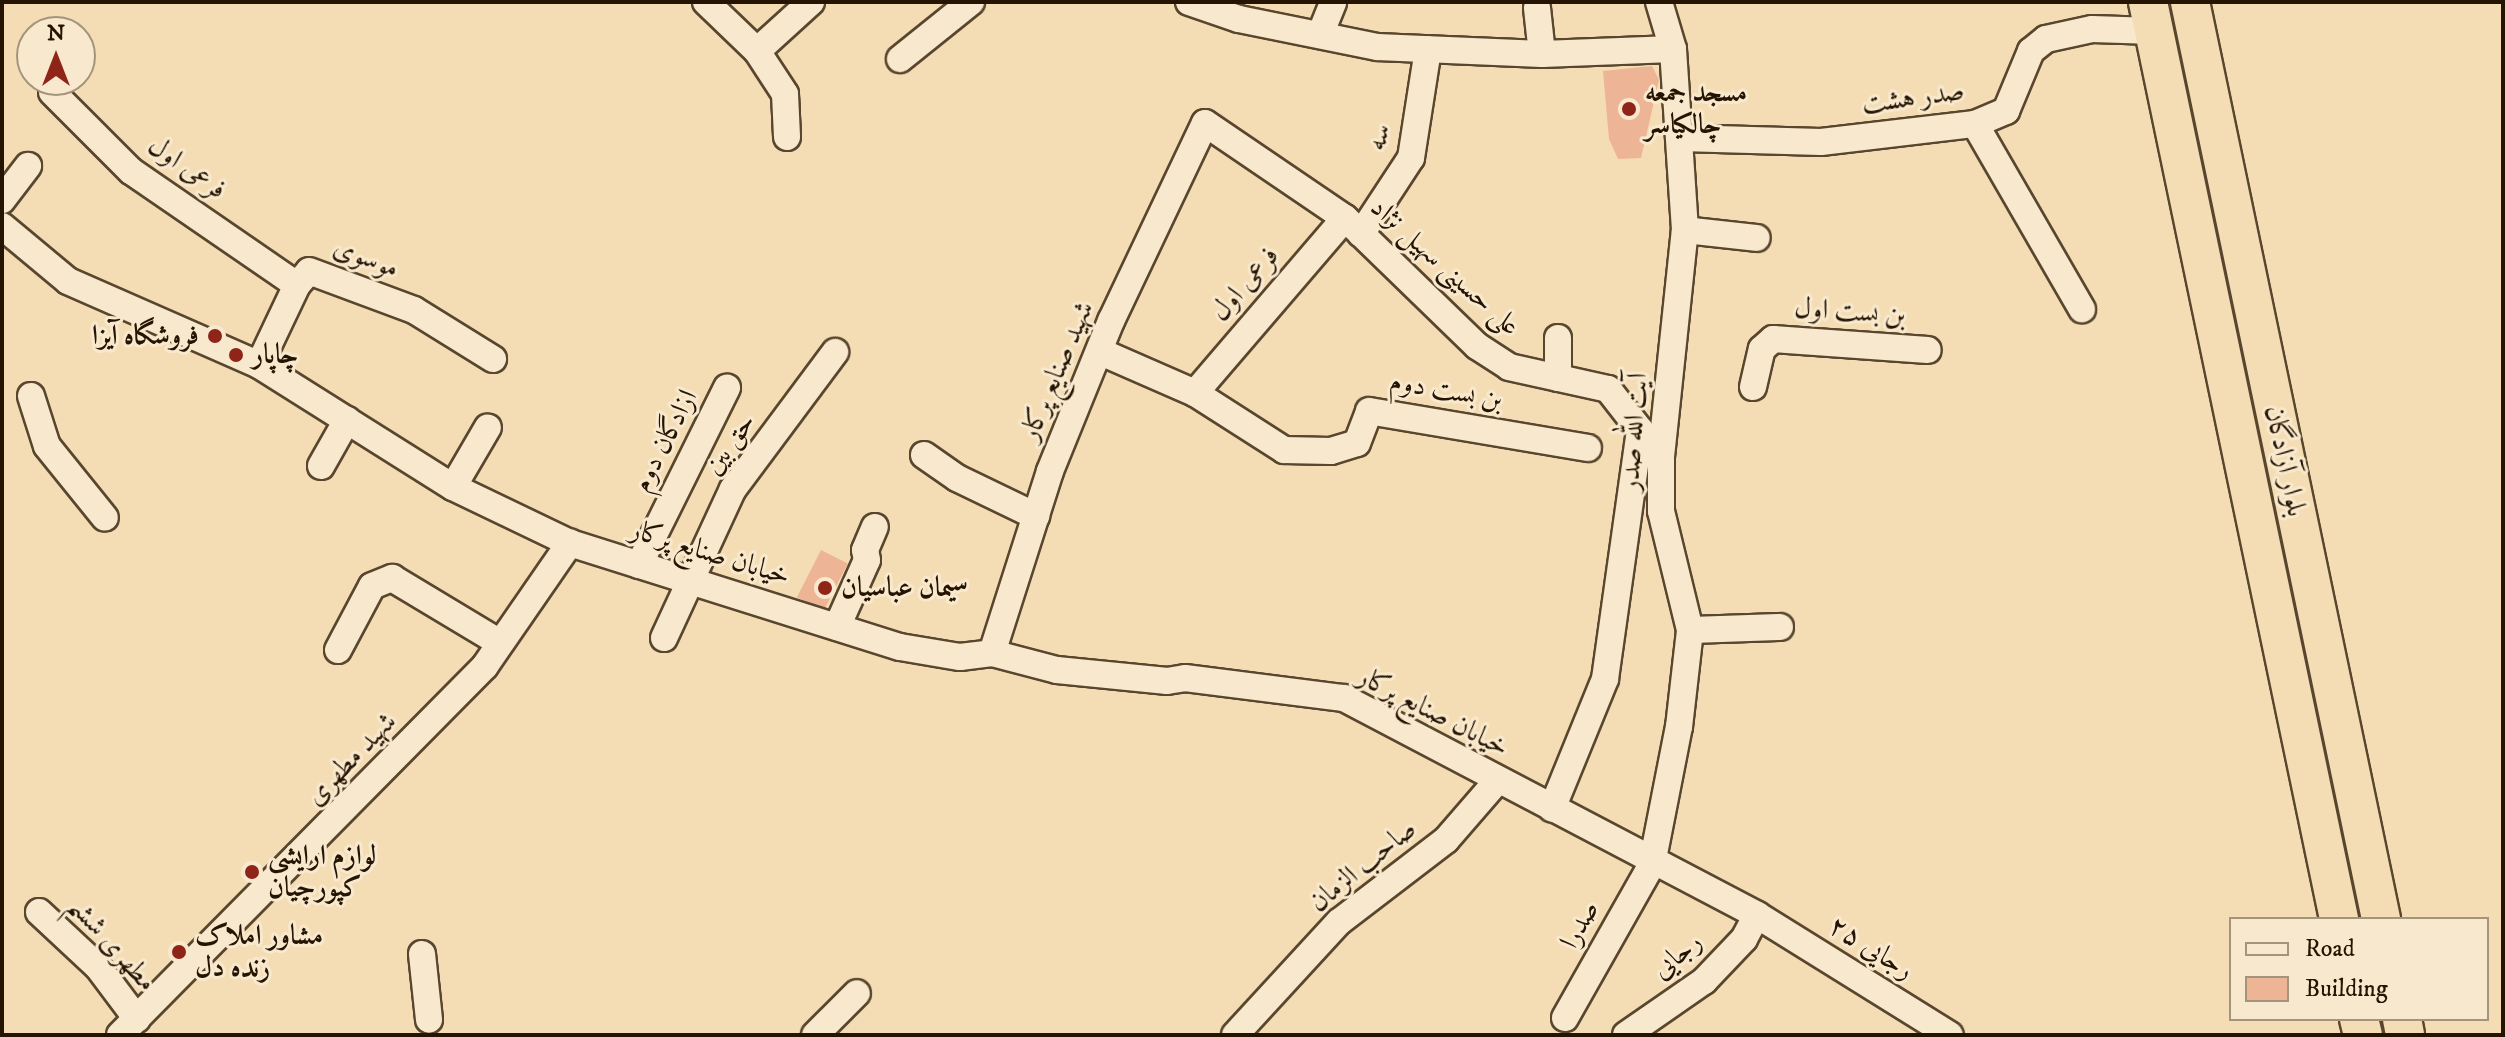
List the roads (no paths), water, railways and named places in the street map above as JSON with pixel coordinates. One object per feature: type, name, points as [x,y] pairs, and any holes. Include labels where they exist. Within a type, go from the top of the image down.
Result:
[{"type":"highway","points":[[2151,17],[2192,16]]},
{"type":"highway","name":"بلوار آزادگان","points":[[2192,16],[2381,917]]},
{"type":"highway","name":"بلوار آزادگان","points":[[2151,17],[2339,917]]},
{"type":"street","points":[[706,2],[757,51],[785,94],[787,137]]},
{"type":"street","points":[[757,51],[811,2]]},
{"type":"street","points":[[900,59],[971,2]]},
{"type":"street","points":[[1189,2],[1377,47],[1542,54],[1673,49]]},
{"type":"street","points":[[1320,35],[1333,2]]},
{"type":"street","name":"آیت الله صدر","points":[[1652,864],[1679,727],[1690,630],[1661,511],[1661,457],[1685,230],[1673,49],[1659,2]]},
{"type":"street","points":[[1537,8],[1542,54]]},
{"type":"street","name":"صدر هشت","points":[[1681,138],[1821,142],[1975,124],[2006,111],[2031,51],[2046,39],[2151,17]]},
{"type":"street","name":"سه","points":[[1353,226],[1411,158],[1428,49]]},
{"type":"street","name":"فرعی اول","points":[[56,96],[131,171],[297,285]]},
{"type":"street","name":"علی حسینی سهیل نژاد","points":[[1205,123],[1353,226],[1477,346],[1509,367],[1608,389],[1640,430],[1605,679],[1552,809]]},
{"type":"street","name":"شهید صنایع پرکار","points":[[992,653],[1036,516],[1111,321],[1205,123]]},
{"type":"street","points":[[1975,124],[2082,309]]},
{"type":"street","points":[[2,200],[28,166]]},
{"type":"street","name":"خیابان صنایع پرکار","points":[[2,226],[68,281],[259,365],[453,487],[570,543],[837,627],[945,655],[992,653],[1057,670],[1167,681],[1185,678],[1344,698],[1652,864],[1757,915]]},
{"type":"street","name":"فرعی اول","points":[[1195,393],[1353,226]]},
{"type":"street","points":[[1685,230],[1757,238]]},
{"type":"street","name":"موسوی","points":[[259,365],[297,285],[309,271],[414,310],[493,359]]},
{"type":"street","points":[[1558,338],[1558,378]]},
{"type":"street","name":"بن بست اول","points":[[1753,387],[1762,349],[1773,339],[1928,350]]},
{"type":"street","name":"حق بین","points":[[664,638],[733,489],[835,352]]},
{"type":"street","name":"بن بست دوم","points":[[1101,352],[1195,393],[1294,452],[1331,451],[1357,443],[1369,411],[1588,448]]},
{"type":"street","name":"ازادگان دوم","points":[[639,565],[727,388]]},
{"type":"street","points":[[31,396],[47,446],[105,518]]},
{"type":"street","points":[[321,466],[347,420]]},
{"type":"street","points":[[453,487],[488,427]]},
{"type":"street","points":[[924,455],[957,478],[1036,516]]},
{"type":"street","points":[[837,627],[867,560],[865,550],[875,527]]},
{"type":"street","name":"شهید مطهری","points":[[128,1027],[338,819],[485,666],[570,543]]},
{"type":"street","points":[[338,650],[372,586],[392,578],[500,643]]},
{"type":"street","points":[[1690,630],[1780,627]]},
{"type":"street","name":"صاحب الزمان","points":[[1235,1035],[1339,922],[1446,840],[1498,780]]},
{"type":"street","name":"صدرا","points":[[1565,1018],[1652,864]]},
{"type":"street","name":"مطهری ششم","points":[[39,912],[98,967],[128,1027]]},
{"type":"street","name":"رجایی","points":[[1626,1035],[1704,981],[1744,939],[1757,915]]},
{"type":"street","name":"رجایی ۲۵","points":[[1757,915],[1950,1035]]},
{"type":"street","points":[[422,954],[429,1020]]},
{"type":"street","points":[[815,1035],[857,993]]},
{"type":"place","name":"مسجد جمعه چالکیاسر","points":[[1629,109]]},
{"type":"place","name":"فروشگاه آیزا","points":[[215,336]]},
{"type":"place","name":"چاپار","points":[[236,355]]},
{"type":"place","name":"سیمان عباسیان","points":[[825,588]]},
{"type":"place","name":"لوازم ارایشی کپورچیان","points":[[252,872]]},
{"type":"place","name":"مشاور املاک زنده دل","points":[[179,952]]}]
